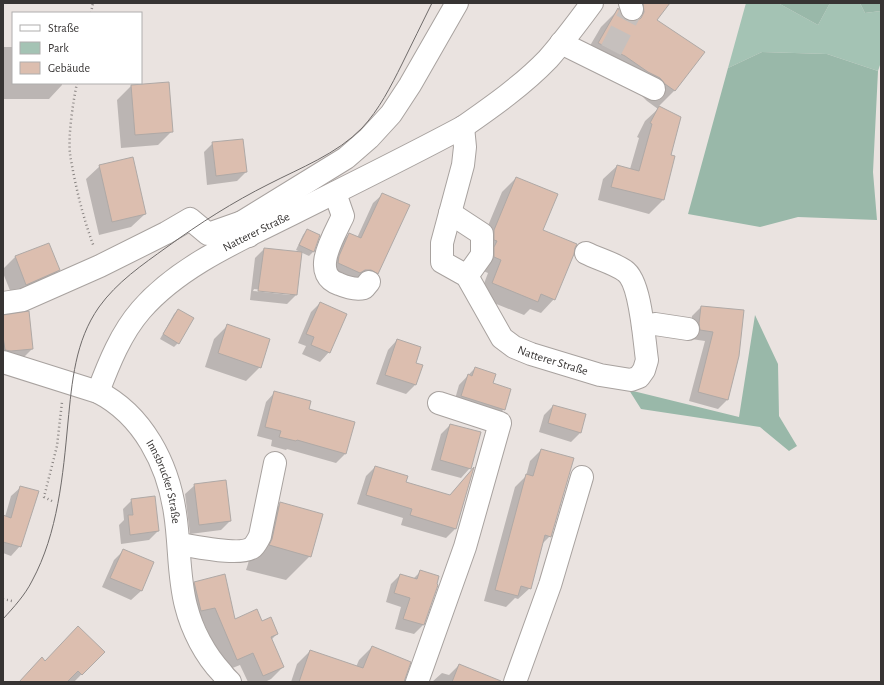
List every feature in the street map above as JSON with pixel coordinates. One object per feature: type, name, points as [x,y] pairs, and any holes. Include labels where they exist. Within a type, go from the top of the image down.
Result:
[{"type":"street","points":[[3,303],[23,300],[100,266],[166,233],[190,219],[208,234],[246,229],[346,158],[369,138],[391,114],[457,3]]},
{"type":"street","name":"Natterer Straße","points":[[98,392],[117,347],[129,326],[142,309],[172,280],[246,229],[335,193],[463,127],[516,88],[548,58],[592,3]]},
{"type":"street","points":[[565,38],[608,54],[612,50]]},
{"type":"street","points":[[565,38],[654,89]]},
{"type":"street","points":[[450,213],[482,234],[482,255],[467,276],[440,268],[442,243],[450,213],[463,165],[465,147],[463,127]]},
{"type":"street","points":[[335,193],[343,216],[325,259],[326,272],[334,283],[342,286],[360,289],[364,288],[369,282]]},
{"type":"street","name":"Natterer Straße","points":[[467,276],[502,338],[514,347],[531,354],[600,375],[631,380],[639,377],[644,370],[647,360],[648,336],[637,291],[632,279],[626,271],[586,253]]},
{"type":"street","points":[[648,336],[655,324],[688,329]]},
{"type":"street","name":"Innsbrucker Straße","points":[[3,362],[98,392],[123,408],[147,436],[165,471],[171,492],[175,513],[183,591],[190,620],[197,636],[210,658],[230,682]]},
{"type":"street","points":[[417,682],[465,547],[500,423],[439,403]]},
{"type":"street","points":[[178,544],[231,551],[244,550],[253,546],[260,536],[275,463]]},
{"type":"street","points":[[515,682],[550,585],[582,477]]},
{"type":"path","points":[[77,84],[70,153],[87,228]]},
{"type":"path","points":[[52,500],[44,497],[57,446],[64,381]]},
{"type":"path","points":[[3,598],[12,601]]},
{"type":"green space","points":[[746,3],[778,3],[818,25],[830,3],[860,3],[865,13],[881,11],[881,62],[878,71],[827,54],[762,52],[728,68]]},
{"type":"green space","points":[[778,3],[830,3],[818,25]]},
{"type":"green space","points":[[860,3],[881,3],[881,11],[865,13]]},
{"type":"green space","points":[[762,52],[827,54],[878,71],[873,172],[877,220],[798,217],[760,227],[688,214],[728,68]]},
{"type":"green space","points":[[755,315],[778,364],[779,416],[797,446],[789,451],[760,427],[641,409],[629,390],[739,417]]},
{"type":"building","points":[[643,3],[670,3],[657,20],[705,52],[675,91],[665,84],[660,78],[648,72],[625,56],[598,43],[618,8],[624,19],[636,21],[641,18],[644,12]]},
{"type":"building","points":[[169,82],[173,132],[135,135],[131,85]]},
{"type":"building","points":[[659,106],[681,117],[671,155],[675,156],[664,200],[611,187],[617,165],[639,171],[652,124],[650,123]]},
{"type":"building","points":[[243,139],[247,172],[216,176],[212,142]]},
{"type":"building","points":[[133,157],[146,214],[112,222],[99,165]]},
{"type":"building","points":[[516,177],[558,194],[543,230],[577,244],[555,300],[541,294],[538,302],[492,283],[501,260],[494,257],[494,247],[497,241],[494,240],[494,230]]},
{"type":"building","points":[[382,193],[410,205],[378,274],[371,270],[365,270],[360,273],[338,263],[339,256],[349,233],[361,238]]},
{"type":"building","points":[[307,229],[320,235],[314,252],[299,245]]},
{"type":"building","points":[[49,243],[60,270],[26,285],[15,256]]},
{"type":"building","points":[[264,248],[302,252],[297,295],[258,291]]},
{"type":"building","points":[[320,302],[347,314],[330,353],[311,345],[314,337],[306,334]]},
{"type":"building","points":[[701,306],[744,310],[739,356],[728,400],[698,392],[713,332],[700,330],[699,323]]},
{"type":"building","points":[[178,309],[194,318],[179,344],[163,334]]},
{"type":"building","points":[[29,311],[33,349],[11,351],[5,350],[3,315]]},
{"type":"building","points":[[227,324],[270,339],[261,368],[218,353]]},
{"type":"building","points":[[397,339],[421,347],[416,363],[423,365],[416,385],[385,375]]},
{"type":"building","points":[[475,367],[496,374],[493,383],[511,389],[505,410],[461,396],[468,374],[472,376]]},
{"type":"building","points":[[274,391],[311,401],[309,409],[355,422],[346,454],[297,440],[279,437],[281,431],[265,427]]},
{"type":"building","points":[[553,405],[586,414],[581,433],[548,423]]},
{"type":"building","points":[[450,424],[481,432],[471,469],[440,460]]},
{"type":"building","points":[[541,449],[574,458],[551,537],[545,535],[531,589],[521,586],[518,596],[495,590],[526,474],[533,476]]},
{"type":"building","points":[[375,466],[408,476],[406,482],[450,495],[474,467],[456,529],[410,515],[412,509],[366,495]]},
{"type":"building","points":[[226,480],[231,521],[199,525],[194,484]]},
{"type":"building","points":[[20,486],[39,491],[21,547],[3,542],[3,515],[11,518]]},
{"type":"building","points":[[155,496],[159,531],[130,535],[128,515],[133,515],[131,499]]},
{"type":"building","points":[[280,502],[323,514],[311,557],[269,545],[272,539]]},
{"type":"building","points":[[123,549],[154,562],[142,591],[110,578]]},
{"type":"building","points":[[420,570],[439,576],[438,585],[424,625],[403,619],[410,598],[394,593],[400,574],[417,579]]},
{"type":"building","points":[[225,574],[235,619],[257,609],[262,621],[271,617],[278,634],[271,637],[284,667],[263,676],[253,653],[237,660],[215,608],[201,611],[194,582]]},
{"type":"building","points":[[78,626],[105,652],[82,675],[78,671],[67,682],[19,682],[42,657],[45,661]]},
{"type":"building","points":[[372,646],[411,662],[404,682],[299,682],[310,650],[363,668]]},
{"type":"building","points":[[459,664],[501,681],[501,682],[452,682]]},
{"type":"tunnel","points":[[611,50],[632,9]]},
{"type":"tram line","points":[[3,619],[19,601],[29,586],[41,563],[48,543],[58,503],[76,362],[85,334],[99,307],[130,274],[192,230],[243,198],[330,153],[362,128],[374,114],[384,98],[432,3]]}]
